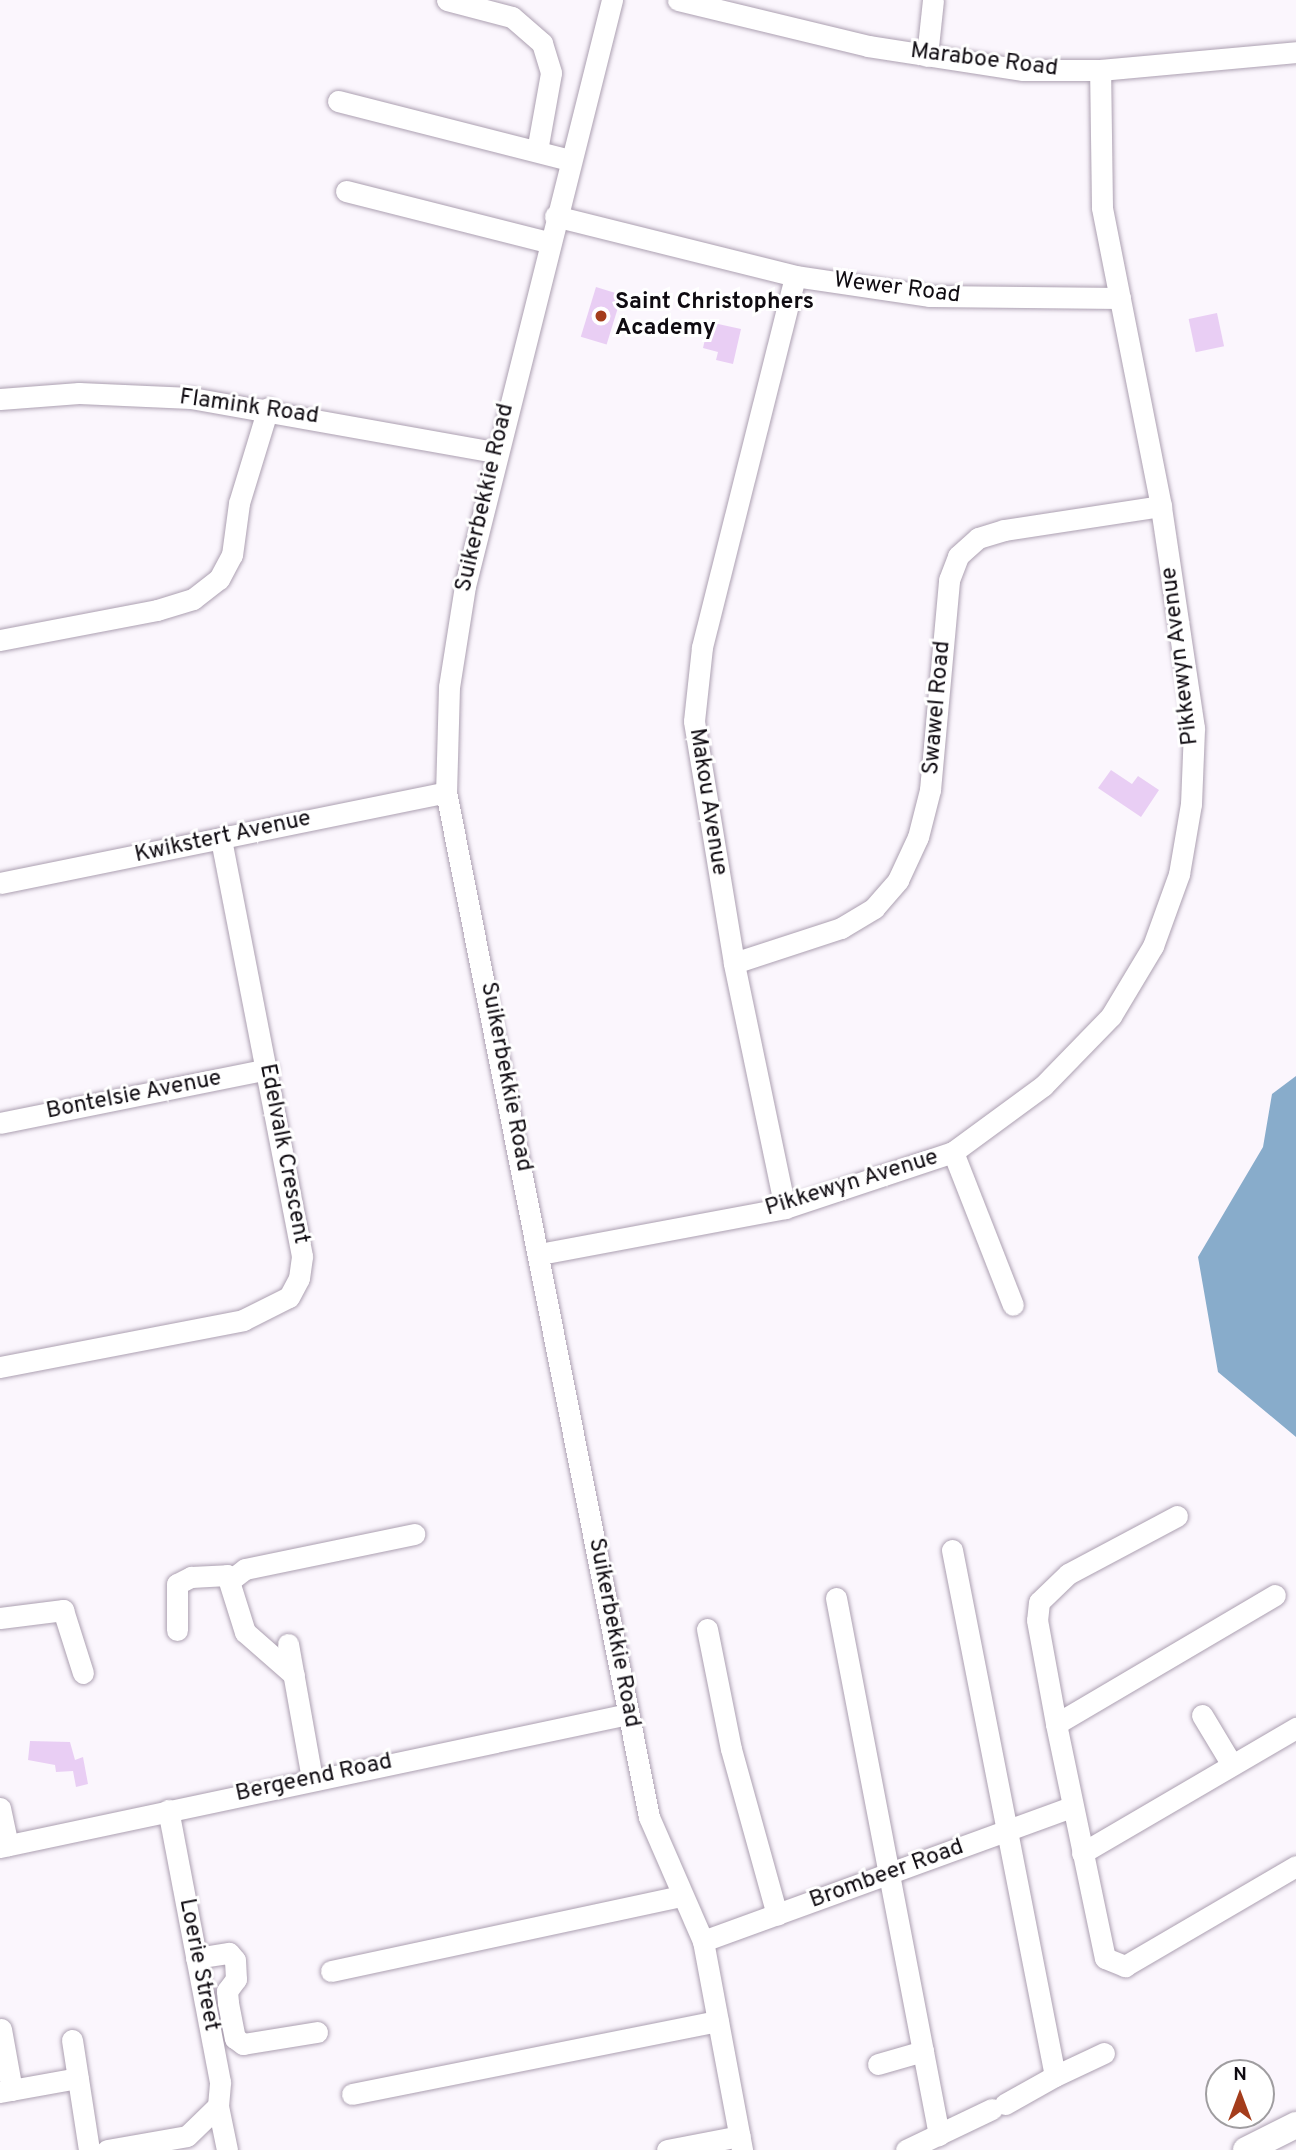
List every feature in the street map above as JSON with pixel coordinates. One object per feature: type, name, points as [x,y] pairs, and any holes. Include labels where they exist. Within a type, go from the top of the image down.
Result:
[{"type":"main road","points":[[1246,2150],[1296,2124]]},
{"type":"street","points":[[447,0],[512,18],[542,43],[551,73],[537,151]]},
{"type":"street","name":"Suikerbekkie Road","points":[[612,0],[495,452],[449,687],[446,792],[540,1254],[649,1817],[681,1896],[703,1941],[741,2143]]},
{"type":"street","name":"Maraboe Road","points":[[678,0],[927,56],[1023,70],[1100,70],[1296,52]]},
{"type":"street","points":[[927,56],[933,0]]},
{"type":"street","name":"Pikkewyn Avenue","points":[[540,1254],[785,1208],[953,1152],[1043,1086],[1111,1016],[1153,946],[1178,874],[1191,804],[1194,729],[1161,506],[1099,175],[1100,70]]},
{"type":"street","points":[[338,101],[570,160]]},
{"type":"street","points":[[346,191],[548,242]]},
{"type":"street","name":"Wewer Road","points":[[555,216],[795,276],[929,296],[1022,301],[1120,298]]},
{"type":"street","name":"Makou Avenue","points":[[785,1208],[734,963],[696,757],[696,699],[702,647],[795,276]]},
{"type":"street","name":"Flamink Road","points":[[0,399],[79,393],[268,408],[495,452]]},
{"type":"street","points":[[0,640],[156,610],[193,599],[219,579],[232,555],[239,503],[268,408]]},
{"type":"street","name":"Swawel Road","points":[[734,963],[841,928],[874,908],[898,880],[918,837],[930,790],[949,580],[958,556],[978,538],[1004,530],[1161,506]]},
{"type":"street","name":"Kwikstert Avenue","points":[[0,883],[446,792]]},
{"type":"street","name":"Edelvalk Crescent","points":[[0,1367],[243,1320],[289,1297],[302,1256],[268,1069],[221,839]]},
{"type":"street","name":"Bontelsie Avenue","points":[[0,1123],[268,1069]]},
{"type":"street","points":[[953,1152],[1013,1305]]},
{"type":"street","points":[[1177,1516],[1068,1574],[1039,1602],[1037,1620],[1071,1807],[1105,1958],[1125,1966],[1296,1866]]},
{"type":"street","points":[[232,1580],[245,1569],[414,1534]]},
{"type":"street","points":[[952,1550],[1055,2076]]},
{"type":"street","points":[[177,1630],[177,1584],[213,1573],[232,1580]]},
{"type":"street","points":[[232,1580],[245,1632],[294,1675]]},
{"type":"street","points":[[1056,1724],[1275,1595]]},
{"type":"street","points":[[836,1598],[939,2134]]},
{"type":"street","points":[[0,1618],[63,1610],[83,1673]]},
{"type":"street","points":[[707,1629],[731,1749],[777,1915]]},
{"type":"street","points":[[288,1644],[312,1779]]},
{"type":"street","name":"Bergeend Road","points":[[4,1846],[628,1714]]},
{"type":"street","points":[[1202,1715],[1232,1765]]},
{"type":"street","points":[[1082,1853],[1296,1728]]},
{"type":"street","name":"Brombeer Road","points":[[703,1941],[1071,1807]]},
{"type":"street","points":[[0,1808],[4,1846]]},
{"type":"street","name":"Loerie Street","points":[[168,1810],[220,2082],[215,2113],[227,2150]]},
{"type":"street","points":[[331,1971],[681,1896]]},
{"type":"street","points":[[196,1958],[229,1953],[235,1960],[228,2003],[234,2038],[243,2044],[317,2032]]},
{"type":"street","points":[[352,2094],[718,2021]]},
{"type":"street","points":[[1,2029],[6,2091],[78,2078]]},
{"type":"street","points":[[72,2040],[89,2150]]},
{"type":"street","points":[[878,2064],[923,2051]]},
{"type":"street","points":[[906,2150],[999,2107],[1104,2053]]},
{"type":"street","points":[[107,2150],[187,2136],[215,2113]]},
{"type":"street","points":[[667,2150],[741,2143]]},
{"type":"water","points":[[1296,1076],[1296,1437],[1218,1372],[1198,1257],[1263,1147],[1272,1094]]},
{"type":"building","name":"Saint Christophers Academy","points":[[596,287],[622,295],[607,345],[581,337]]},
{"type":"building","points":[[1217,313],[1224,346],[1196,352],[1189,319]]},
{"type":"building","points":[[709,322],[741,329],[733,364],[716,360],[718,352],[703,348]]},
{"type":"building","points":[[1111,770],[1132,784],[1138,776],[1159,790],[1141,817],[1098,788]]},
{"type":"building","points":[[30,1741],[70,1742],[75,1760],[83,1757],[88,1784],[76,1787],[73,1771],[56,1772],[55,1765],[28,1760]]},
{"type":"place","name":"Saint Christophers Academy","points":[[601,316]]}]
